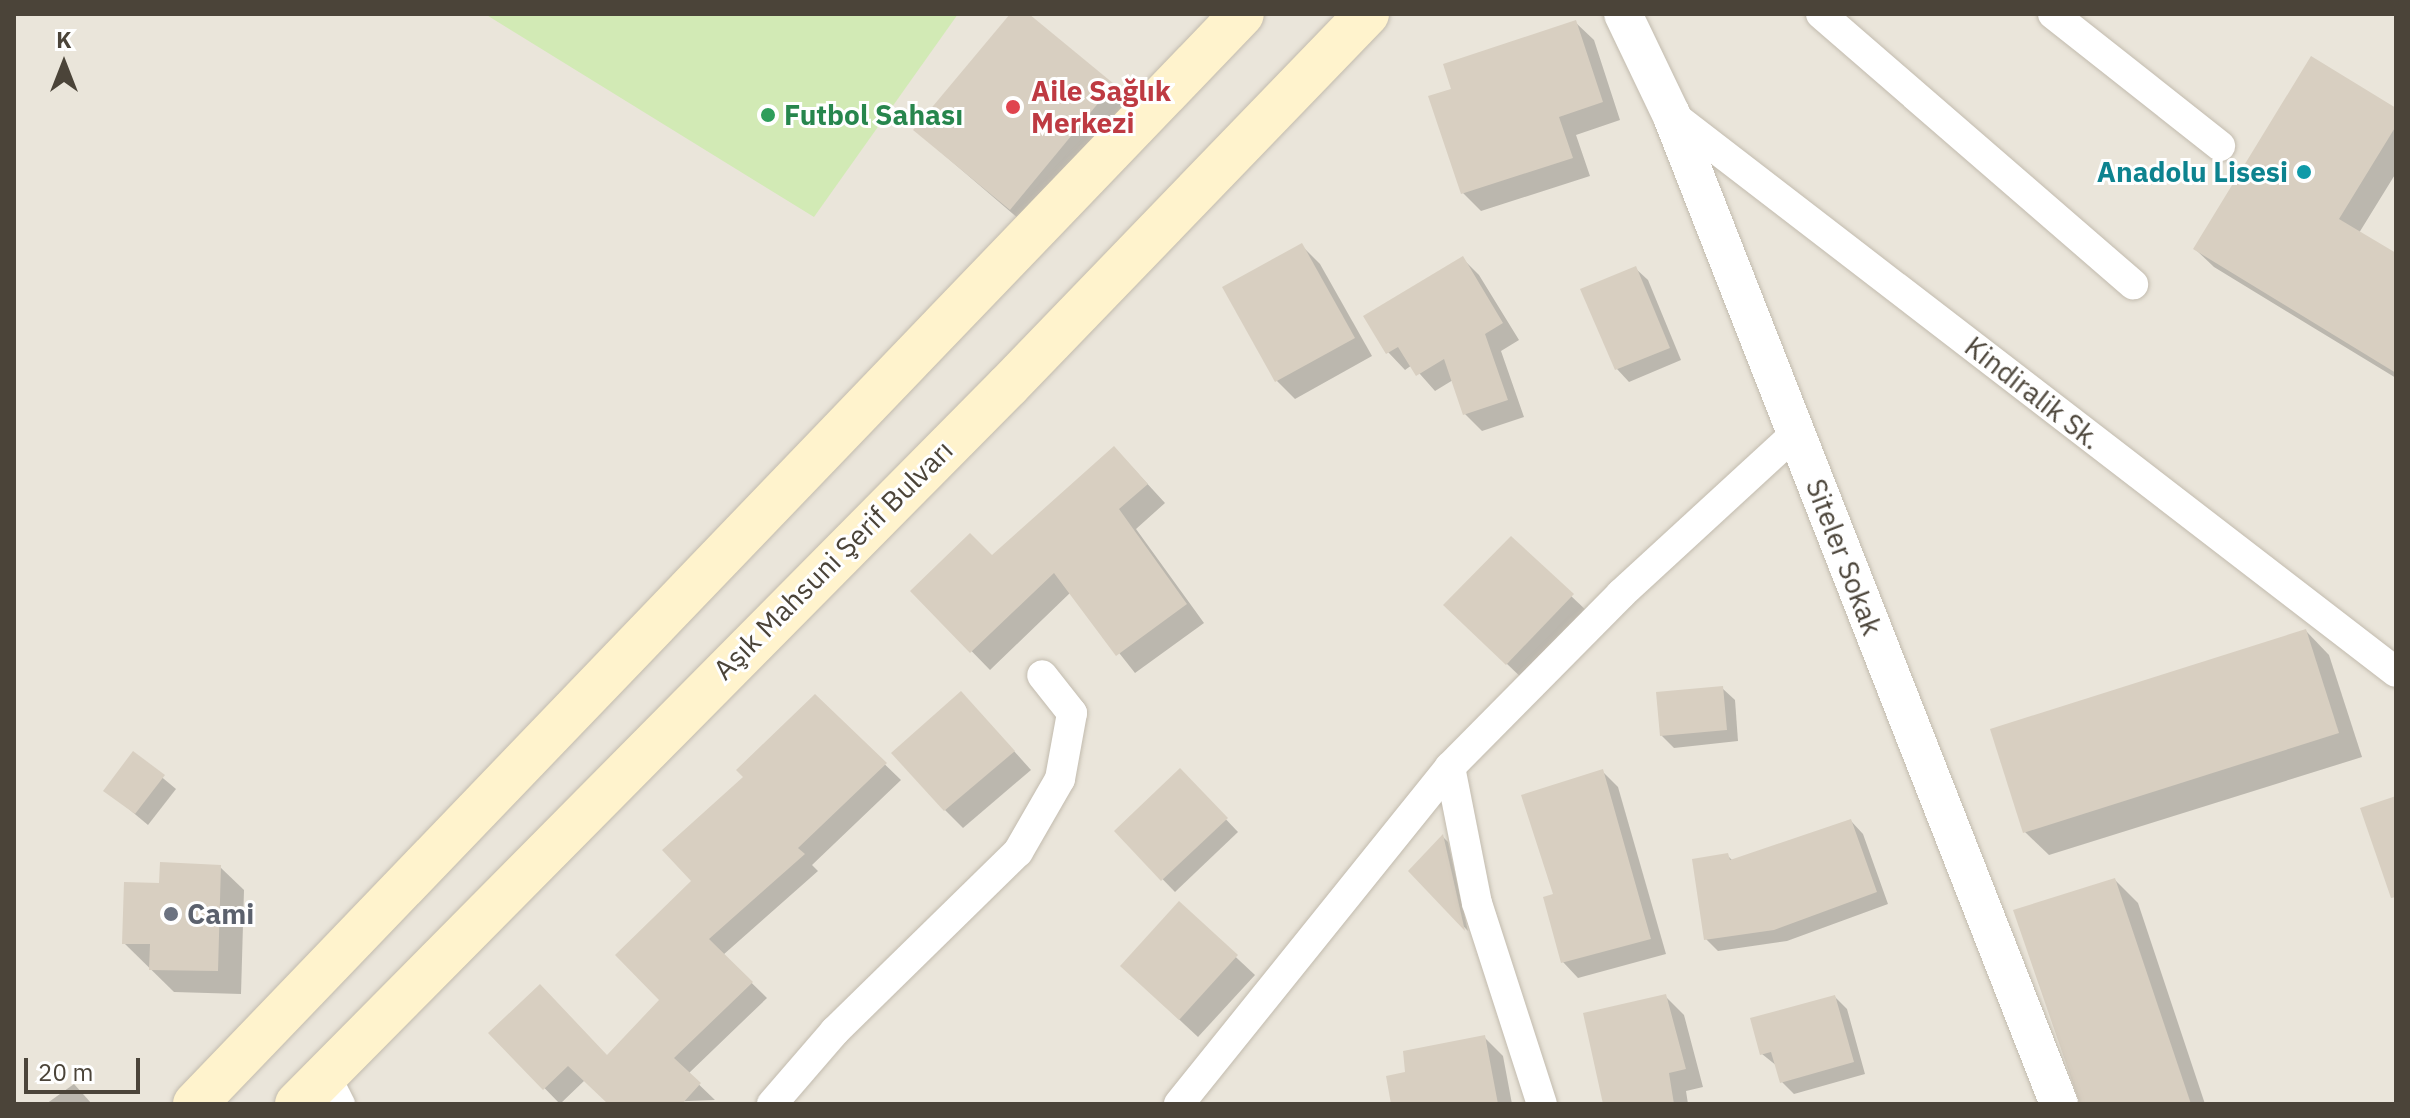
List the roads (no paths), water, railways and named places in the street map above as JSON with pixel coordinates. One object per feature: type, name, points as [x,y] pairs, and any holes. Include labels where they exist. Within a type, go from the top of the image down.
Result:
[{"type":"main road","points":[[195,1104],[1242,14]]},
{"type":"main road","name":"Aşık Mahsuni Şerif Bulvarı","points":[[321,1094],[1367,14]]},
{"type":"street","name":"Siteler Sokak","points":[[1623,14],[1671,114],[2059,1104]]},
{"type":"street","points":[[1821,14],[2133,284]]},
{"type":"street","points":[[2053,14],[2220,146]]},
{"type":"street","name":"Kindiralik Sk.","points":[[1671,114],[2396,672]]},
{"type":"street","points":[[1179,1104],[1450,767],[1621,594],[1796,433]]},
{"type":"street","points":[[772,1104],[835,1031],[1018,852],[1060,779],[1072,713],[1042,675]]},
{"type":"street","points":[[1450,767],[1477,903],[1542,1104]]},
{"type":"place","name":"Aile Sağlık Merkezi","points":[[1013,107]]},
{"type":"place","name":"Futbol Sahası","points":[[768,115]]},
{"type":"place","name":"Anadolu Lisesi","points":[[2304,172]]},
{"type":"place","name":"Cami","points":[[171,914]]}]
